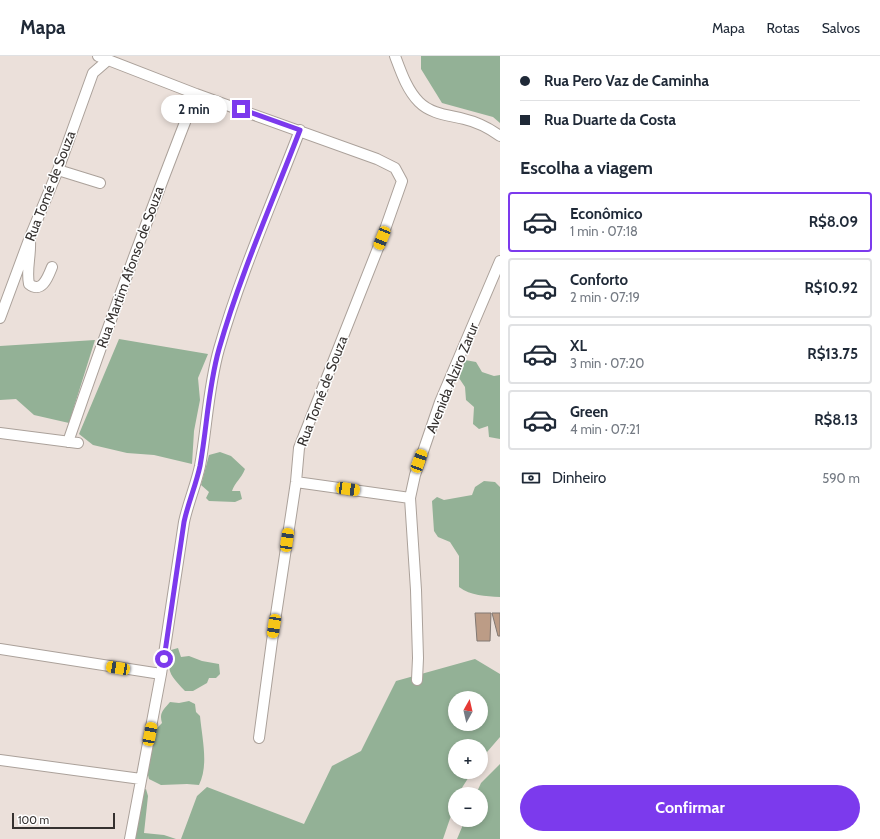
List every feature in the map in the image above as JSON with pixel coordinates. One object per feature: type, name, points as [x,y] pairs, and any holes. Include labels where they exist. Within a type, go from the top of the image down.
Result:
[{"type":"street","points":[[395,56],[410,91],[418,102],[435,112],[482,125],[500,136]]},
{"type":"street","points":[[103,58],[196,94],[300,130],[236,294],[218,351],[210,388],[200,466],[184,522],[162,674],[130,839]]},
{"type":"street","name":"Rua Tomé de Souza","points":[[0,318],[30,237],[58,170],[92,73],[103,58]]},
{"type":"street","name":"Rua Martim Afonso de Souza","points":[[0,433],[73,443],[130,265],[196,94]]},
{"type":"street","name":"Rua Tomé de Souza","points":[[259,738],[296,482],[299,448],[382,238],[402,181],[395,168],[391,166],[300,130]]},
{"type":"street","points":[[58,170],[100,183]]},
{"type":"street","points":[[30,237],[31,251],[28,279],[29,284],[37,288],[43,286],[52,267]]},
{"type":"street","name":"Avenida Alziro Zarur","points":[[410,498],[414,476],[440,402],[500,261]]},
{"type":"street","points":[[296,482],[410,498],[417,598],[417,680]]},
{"type":"street","points":[[0,649],[162,674]]},
{"type":"street","points":[[0,760],[141,779]]},
{"type":"green space","points":[[421,56],[500,56],[500,123],[493,117],[442,103],[421,69]]},
{"type":"green space","points":[[119,339],[208,354],[198,378],[200,400],[194,431],[192,464],[154,455],[127,453],[93,445],[79,434]]},
{"type":"green space","points":[[95,340],[69,423],[34,415],[16,399],[0,400],[0,346]]},
{"type":"green space","points":[[465,360],[476,362],[482,372],[494,376],[500,375],[500,439],[489,437],[488,426],[479,429],[473,424],[474,407],[466,400],[465,387],[459,378]]},
{"type":"green space","points":[[220,452],[231,456],[245,469],[232,491],[240,491],[242,499],[235,502],[209,501],[206,498],[209,492],[201,485],[209,455]]},
{"type":"green space","points":[[484,481],[495,482],[500,487],[500,597],[473,594],[459,587],[459,556],[450,542],[438,537],[434,531],[432,501],[437,497],[444,500],[472,495],[475,487]]},
{"type":"green space","points":[[178,648],[181,657],[189,656],[202,661],[219,664],[220,674],[216,678],[209,678],[207,683],[193,691],[185,691],[170,673],[169,668],[171,650]]},
{"type":"green space","points":[[475,659],[500,674],[500,737],[488,751],[488,739],[448,739],[448,779],[468,779],[462,787],[448,787],[448,824],[443,839],[181,839],[197,796],[207,787],[304,824],[332,766],[361,751],[396,681]]},
{"type":"green space","points":[[189,701],[195,704],[196,712],[200,716],[204,751],[204,769],[202,777],[199,785],[161,785],[149,779],[147,771],[157,728],[162,723],[161,714],[170,702],[179,703]]},
{"type":"green space","points":[[500,764],[500,839],[457,839],[462,827],[488,827],[488,787],[479,787],[485,779],[488,779],[488,776]]},
{"type":"green space","points":[[146,789],[148,796],[144,833],[164,835],[176,839],[134,839],[142,790]]},
{"type":"building","points":[[475,613],[491,613],[490,641],[477,641]]},
{"type":"building","points":[[492,613],[500,613],[500,636],[498,636]]},
{"type":"route","points":[[164,659],[184,522],[200,466],[212,376],[218,351],[236,294],[300,130],[241,109]]}]
